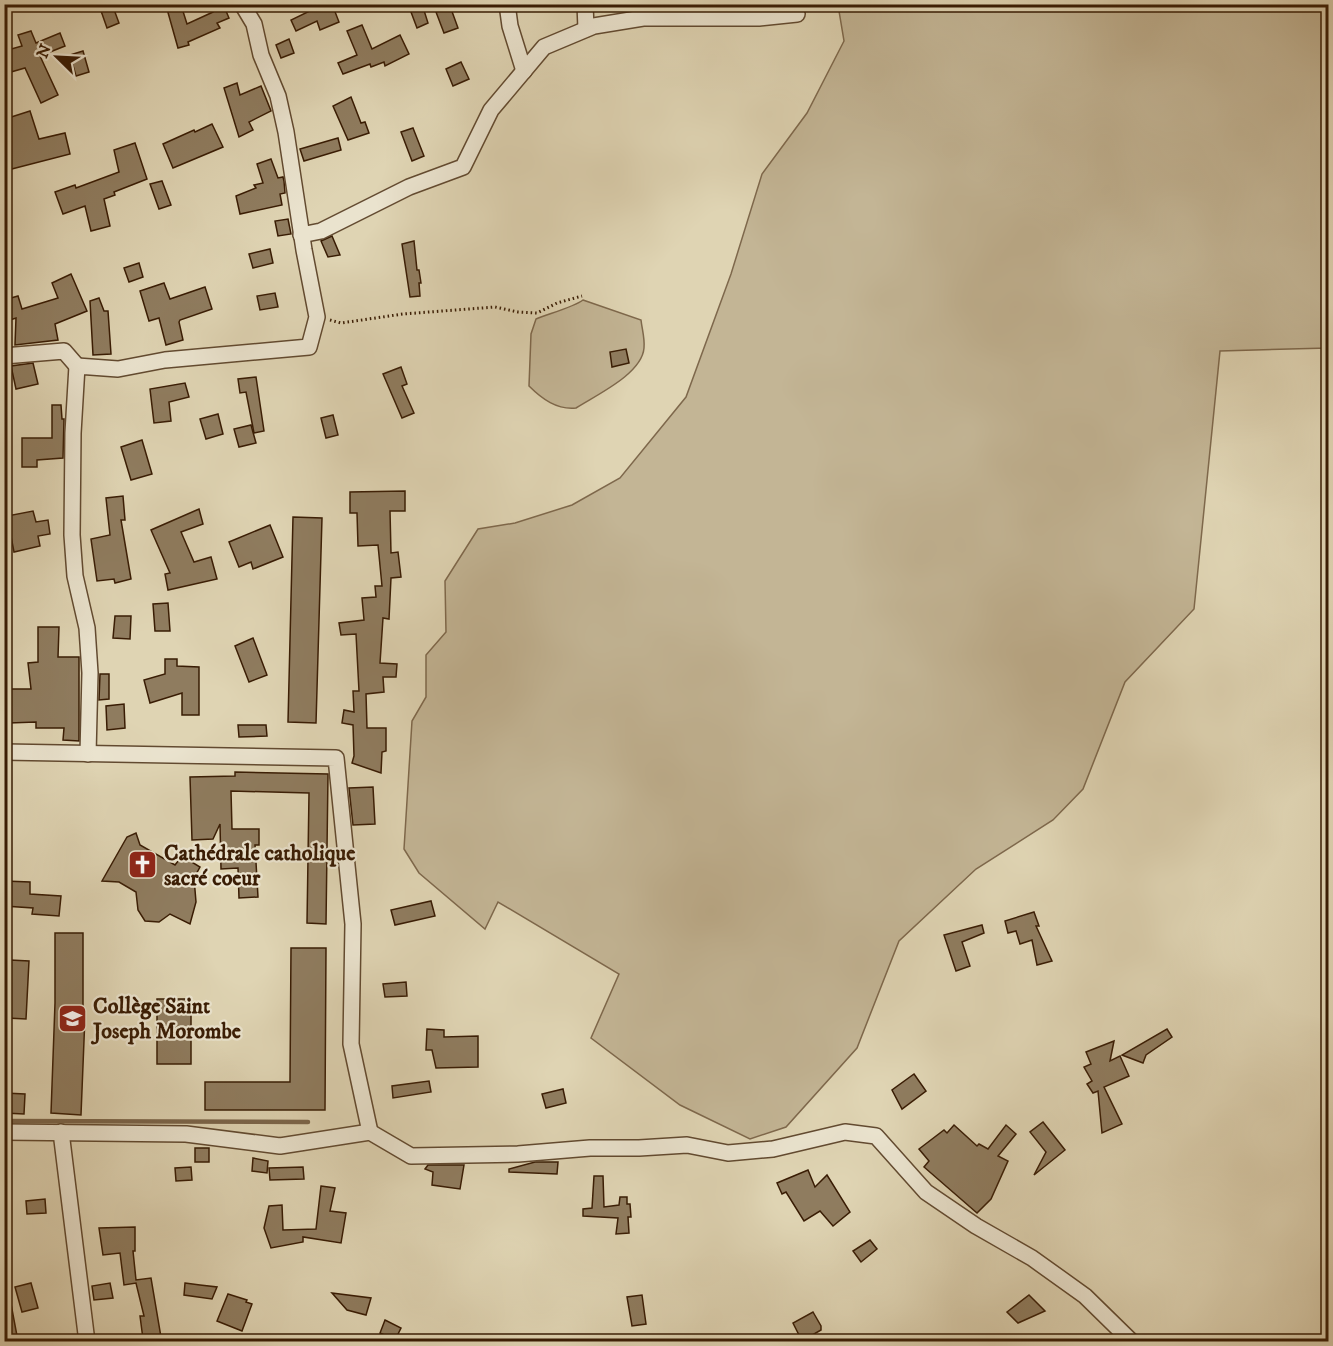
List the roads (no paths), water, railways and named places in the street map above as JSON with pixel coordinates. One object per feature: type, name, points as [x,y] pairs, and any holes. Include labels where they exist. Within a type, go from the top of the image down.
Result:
[{"type":"street","points":[[77,366],[118,369],[165,360],[309,347],[317,317],[286,132],[278,96],[261,55],[254,24],[242,4]]},
{"type":"street","points":[[507,4],[510,26],[524,71]]},
{"type":"street","points":[[585,4],[586,29]]},
{"type":"street","points":[[302,235],[321,231],[409,187],[463,167],[491,110],[544,47],[594,26],[643,18],[759,18],[797,14]]},
{"type":"street","points":[[4,356],[64,351],[77,366],[73,433],[72,535],[75,576],[87,628],[90,673],[88,754]]},
{"type":"street","points":[[4,752],[336,758],[353,924],[351,1044],[370,1132]]},
{"type":"street","points":[[4,1132],[186,1134],[280,1146],[370,1132],[411,1156],[518,1154],[590,1148],[687,1145],[728,1153],[773,1149],[845,1132],[876,1136],[926,1192],[976,1226],[1032,1258],[1085,1296],[1132,1341]]},
{"type":"street","points":[[61,1132],[87,1341]]},
{"type":"waterway","points":[[4,1121],[308,1122]]},
{"type":"place","name":"Cathédrale catholique sacré coeur","points":[[143,865]]},
{"type":"place","name":"Collège Saint Joseph Morombe","points":[[72,1018]]}]
